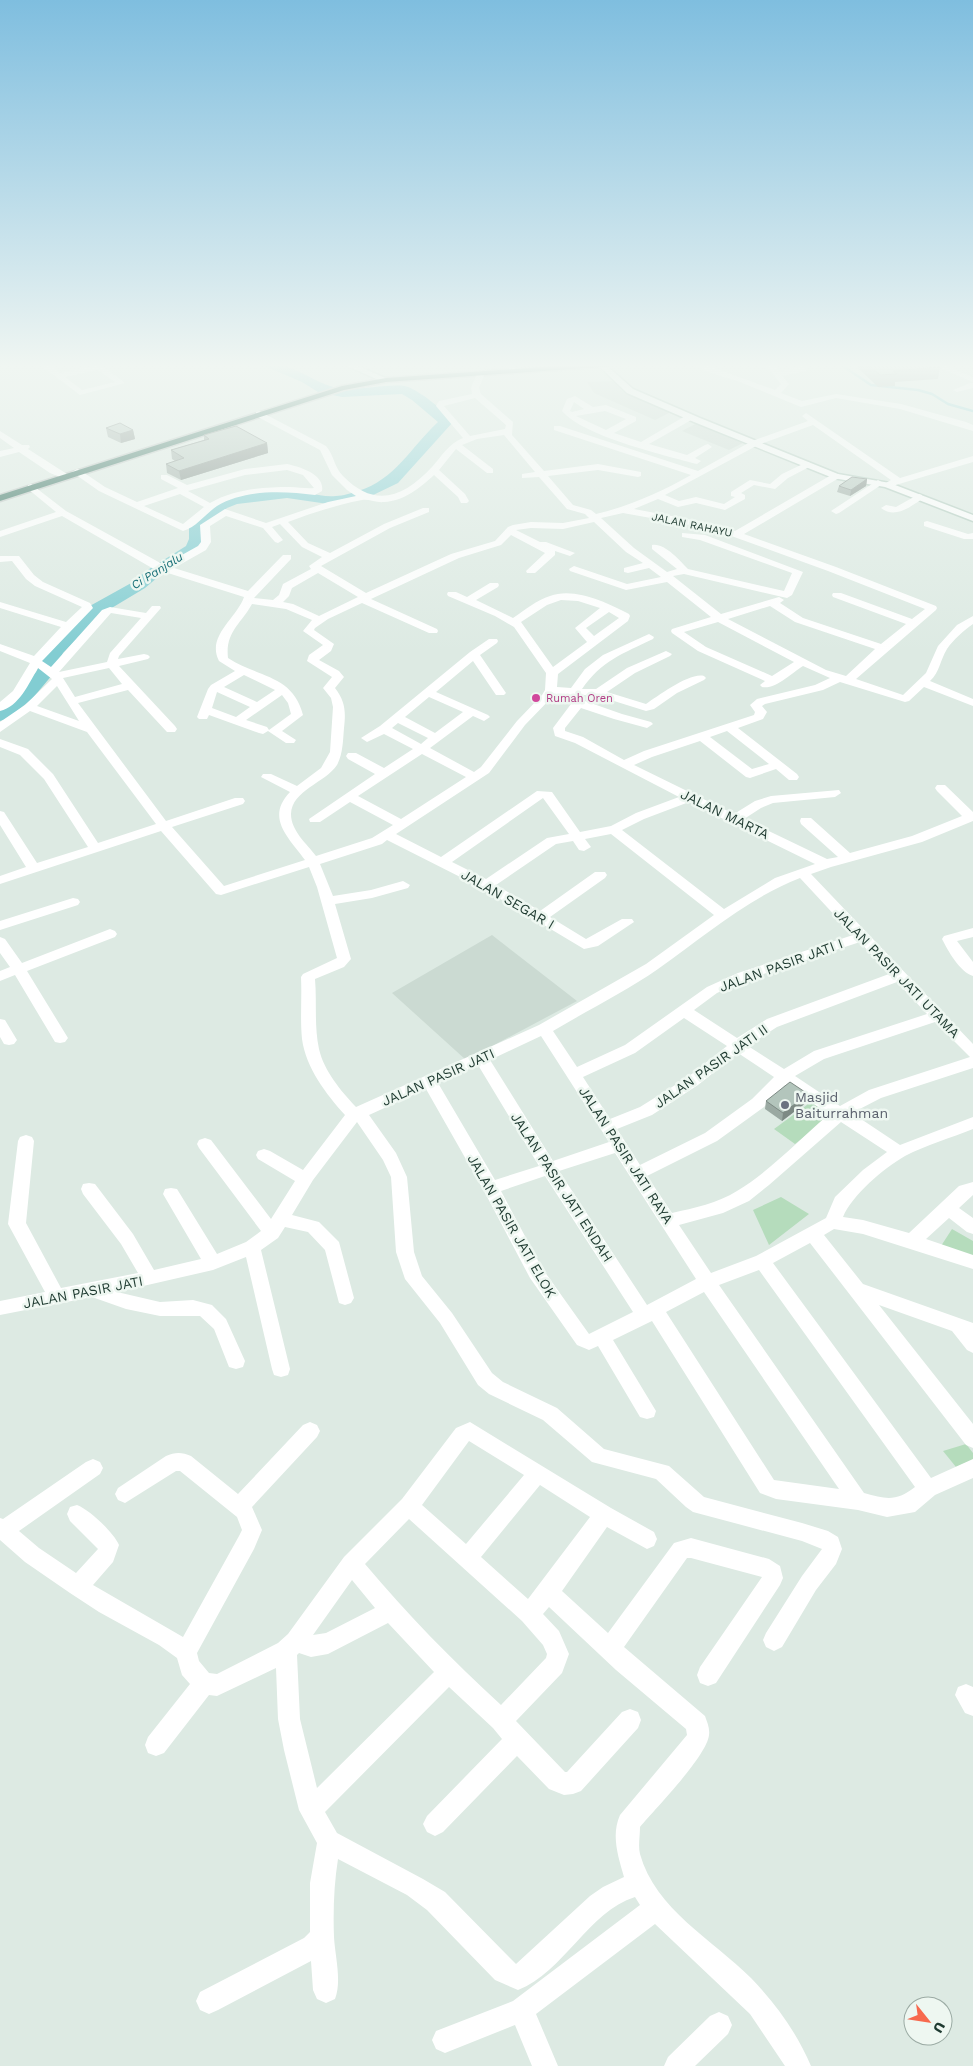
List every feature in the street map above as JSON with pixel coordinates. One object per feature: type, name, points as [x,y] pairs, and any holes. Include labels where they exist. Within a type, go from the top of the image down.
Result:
[{"type":"highway","points":[[0,498],[63,475],[113,460]]},
{"type":"street","points":[[42,460],[52,471],[63,475]]},
{"type":"street","points":[[330,460],[334,472],[350,487],[364,495],[387,500],[409,517]]},
{"type":"street","points":[[387,500],[403,495],[434,470],[442,460]]},
{"type":"street","points":[[476,460],[490,471]]},
{"type":"street","points":[[531,460],[570,507],[588,512],[630,550],[667,576],[719,618],[802,662],[843,680],[903,699],[923,682],[936,666],[942,648],[961,627],[973,619]]},
{"type":"street","points":[[656,460],[698,474]]},
{"type":"street","points":[[723,460],[657,495],[623,510],[560,526],[524,526],[509,531],[498,543],[455,556],[364,598],[320,620],[309,628],[308,631],[328,642],[329,647],[312,659],[314,664],[334,673],[338,677],[329,688],[337,699],[339,715],[337,749],[331,764],[318,777],[297,791],[287,802],[285,815],[292,834],[314,862],[328,901],[344,959],[340,964],[308,977],[309,1026],[314,1058],[336,1093],[356,1114],[390,1157],[399,1177],[405,1252],[414,1280],[446,1318],[485,1379],[496,1388],[550,1414],[599,1456],[662,1472],[693,1501],[700,1505],[802,1532],[821,1538],[830,1544],[832,1549],[829,1557],[809,1583],[774,1640]]},
{"type":"street","points":[[797,460],[836,476],[883,484],[973,518]]},
{"type":"street","points":[[868,460],[898,481]]},
{"type":"street","points":[[836,511],[883,484],[968,460]]},
{"type":"street","points":[[657,495],[678,504],[696,500],[725,507],[742,497],[734,494],[753,482],[772,487],[785,476],[808,465]]},
{"type":"street","points":[[77,472],[102,488],[183,528],[216,502],[237,495],[279,490],[315,492],[319,489],[304,471],[290,467],[252,470],[183,489],[137,505]]},
{"type":"street","points":[[525,476],[598,467],[638,474]]},
{"type":"street","points":[[434,470],[462,496],[464,501]]},
{"type":"street","name":"JALAN RAHAYU","points":[[623,510],[695,523],[736,535],[836,476]]},
{"type":"street","points":[[164,477],[210,507]]},
{"type":"street","points":[[31,487],[63,513],[161,568],[249,598],[298,609],[320,620]]},
{"type":"street","points":[[266,526],[364,495]]},
{"type":"street","points":[[886,508],[898,510],[919,497]]},
{"type":"street","points":[[316,570],[315,566],[362,539],[426,510]]},
{"type":"street","points":[[161,568],[202,548],[206,542],[205,526],[225,512],[266,526],[278,540]]},
{"type":"street","points":[[0,534],[63,513]]},
{"type":"street","points":[[282,521],[305,546],[331,558]]},
{"type":"street","points":[[927,524],[967,537],[973,536]]},
{"type":"street","points":[[509,531],[570,554]]},
{"type":"street","points":[[685,535],[702,537],[798,572],[787,595],[771,602],[677,630],[676,632],[702,649],[770,683],[802,662]]},
{"type":"street","points":[[624,765],[648,754],[759,717],[761,712],[757,704],[843,680],[932,608],[832,569],[736,535]]},
{"type":"street","points":[[531,571],[548,558],[551,553],[538,547],[532,540]]},
{"type":"street","points":[[707,554],[722,544]]},
{"type":"street","points":[[656,547],[674,560],[684,571]]},
{"type":"street","points":[[287,557],[249,598],[225,632],[220,650],[223,659],[243,671],[284,689],[291,696],[298,713],[274,733],[290,740]]},
{"type":"street","points":[[0,559],[16,558],[30,577],[39,584],[86,605],[88,608],[86,612],[68,626],[49,670],[29,707],[0,728]]},
{"type":"street","points":[[548,558],[561,561]]},
{"type":"street","points":[[628,570],[651,564]]},
{"type":"street","points":[[574,569],[631,586],[684,571],[787,595]]},
{"type":"street","points":[[316,570],[364,598],[433,631]]},
{"type":"street","points":[[275,604],[284,596],[287,586],[316,570]]},
{"type":"street","points":[[467,601],[494,585]]},
{"type":"street","points":[[0,648],[49,670],[163,825],[221,891],[377,841],[485,770],[522,722],[547,697],[551,690],[552,673],[514,622],[496,612],[452,594]]},
{"type":"street","points":[[837,595],[913,623]]},
{"type":"street","points":[[514,622],[556,596],[577,598],[625,616],[624,620],[552,673]]},
{"type":"street","points":[[771,602],[799,620],[883,648]]},
{"type":"street","points":[[0,605],[68,626]]},
{"type":"street","points":[[594,643],[580,628],[606,609]]},
{"type":"street","points":[[0,708],[5,698],[18,693],[49,670],[106,612],[110,610],[152,612],[114,655],[112,663],[115,670],[129,686],[171,729]]},
{"type":"street","points":[[575,691],[589,670],[607,658],[649,637]]},
{"type":"street","points":[[367,738],[384,729],[429,693],[457,666],[493,641]]},
{"type":"street","points":[[474,654],[500,693]]},
{"type":"street","points":[[599,693],[641,664],[666,654]]},
{"type":"street","points":[[49,670],[112,663],[144,657]]},
{"type":"street","points":[[243,671],[212,690],[204,714],[238,721],[263,730]]},
{"type":"street","points":[[551,690],[599,693],[625,702],[650,707],[672,691],[700,678]]},
{"type":"street","points":[[923,682],[973,703]]},
{"type":"street","points":[[71,701],[129,686]]},
{"type":"street","points":[[215,687],[259,707]]},
{"type":"street","points":[[238,721],[284,689]]},
{"type":"street","points":[[575,691],[580,700],[579,704],[647,724]]},
{"type":"street","points":[[429,693],[484,717]]},
{"type":"street","name":"JALAN MARTA","points":[[579,704],[559,728],[559,733],[579,740],[624,765],[826,864]]},
{"type":"street","points":[[29,707],[92,730]]},
{"type":"street","points":[[315,819],[421,749],[472,712]]},
{"type":"street","points":[[397,718],[436,738]]},
{"type":"street","points":[[728,727],[793,776]]},
{"type":"street","points":[[384,729],[475,777]]},
{"type":"street","points":[[701,736],[750,774],[776,764]]},
{"type":"street","points":[[0,744],[24,752],[49,777],[95,848]]},
{"type":"street","points":[[352,756],[383,773]]},
{"type":"street","points":[[267,777],[297,791]]},
{"type":"street","points":[[941,788],[972,817]]},
{"type":"street","points":[[736,819],[767,801],[835,793]]},
{"type":"street","points":[[443,862],[541,794],[548,795],[580,842]]},
{"type":"street","points":[[349,796],[402,825]]},
{"type":"street","points":[[487,885],[552,841],[580,842],[689,797]]},
{"type":"street","points":[[0,880],[239,801]]},
{"type":"street","points":[[0,815],[34,869]]},
{"type":"street","name":"JALAN PASIR JATI","points":[[0,1308],[57,1298],[213,1263],[252,1247],[276,1226],[305,1179],[356,1114],[544,1029],[651,967],[723,915],[780,880],[826,864],[899,844],[972,817]]},
{"type":"street","points":[[806,821],[847,858]]},
{"type":"street","points":[[615,829],[616,832],[723,915]]},
{"type":"street","name":"JALAN SEGAR I","points":[[388,834],[487,885],[584,944],[593,943],[627,922]]},
{"type":"street","name":"JALAN PASIR JATI UTAMA","points":[[802,872],[973,1053]]},
{"type":"street","points":[[541,917],[600,875]]},
{"type":"street","points":[[328,901],[367,895],[403,885]]},
{"type":"street","points":[[0,926],[73,902]]},
{"type":"street","points":[[973,932],[949,939],[954,949],[973,971]]},
{"type":"street","points":[[0,976],[110,934]]},
{"type":"street","name":"JALAN PASIR JATI I","points":[[574,1076],[630,1049],[712,990],[744,976],[863,936]]},
{"type":"street","points":[[0,942],[19,969],[60,1038]]},
{"type":"street","name":"JALAN PASIR JATI II","points":[[606,1126],[646,1111],[694,1081],[738,1045],[772,1023],[900,975]]},
{"type":"street","points":[[684,1011],[899,1152]]},
{"type":"street","points":[[636,1174],[711,1137],[758,1103],[784,1076],[819,1055],[938,1016]]},
{"type":"street","points":[[0,1024],[9,1040]]},
{"type":"street","name":"JALAN PASIR JATI RAYA","points":[[544,1029],[707,1282],[858,1501]]},
{"type":"street","name":"JALAN PASIR JATI ENDAH","points":[[481,1058],[549,1169],[650,1313],[678,1349],[767,1487],[776,1490],[858,1501],[887,1508],[898,1507],[908,1504],[928,1489],[973,1468]]},
{"type":"street","points":[[668,1221],[717,1208],[743,1196],[763,1181],[840,1113],[874,1094],[973,1062]]},
{"type":"street","name":"JALAN PASIR JATI ELOK","points":[[430,1082],[491,1188],[536,1273],[579,1338],[590,1342],[650,1313],[707,1282],[762,1261],[832,1222]]},
{"type":"street","points":[[973,1123],[899,1152],[869,1174],[841,1202],[832,1222],[863,1227],[912,1241],[973,1262]]},
{"type":"street","points":[[26,1140],[17,1224],[33,1250],[57,1298]]},
{"type":"street","points":[[205,1144],[276,1226],[313,1227],[333,1247],[346,1298]]},
{"type":"street","points":[[491,1188],[619,1145]]},
{"type":"street","points":[[264,1155],[305,1179]]},
{"type":"street","points":[[89,1188],[127,1239],[150,1278]]},
{"type":"street","points":[[912,1241],[965,1191],[973,1188]]},
{"type":"street","points":[[171,1194],[213,1263]]},
{"type":"street","points":[[948,1209],[973,1228]]},
{"type":"street","points":[[813,1234],[973,1439]]},
{"type":"street","points":[[252,1247],[281,1369]]},
{"type":"street","points":[[762,1261],[928,1489]]},
{"type":"street","points":[[94,1290],[108,1296],[159,1309],[189,1307],[206,1310],[219,1322],[236,1362]]},
{"type":"street","points":[[858,1290],[966,1329],[973,1346]]},
{"type":"street","points":[[602,1337],[647,1411]]},
{"type":"street","points":[[239,1507],[310,1431]]},
{"type":"street","points":[[204,1684],[217,1684],[291,1646],[351,1564],[409,1506],[462,1434],[470,1431],[604,1515],[647,1539]]},
{"type":"street","points":[[124,1494],[173,1462],[184,1462],[244,1511],[252,1530],[186,1652]]},
{"type":"street","points":[[93,1468],[2,1529],[32,1555],[77,1586],[167,1638],[186,1652],[190,1667],[204,1684]]},
{"type":"street","points":[[467,1558],[538,1474]]},
{"type":"street","points":[[409,1506],[529,1614],[551,1638],[558,1654],[554,1665],[500,1720]]},
{"type":"street","points":[[77,1514],[109,1545],[110,1549],[105,1558],[77,1586]]},
{"type":"street","points":[[529,1614],[548,1592],[604,1515]]},
{"type":"street","points":[[610,1648],[681,1550],[691,1548],[769,1569],[773,1573],[773,1578],[708,1675]]},
{"type":"street","points":[[351,1564],[391,1611],[449,1672],[500,1720],[557,1781],[564,1784],[573,1783],[630,1720]]},
{"type":"street","points":[[548,1592],[697,1724],[698,1736],[693,1748],[628,1823],[625,1840],[638,1884],[656,1908],[758,2004],[794,2055],[798,2066]]},
{"type":"street","points":[[291,1646],[311,1646],[328,1643],[391,1611]]},
{"type":"street","points":[[291,1646],[289,1719],[295,1750],[311,1810],[329,1841],[436,1901],[504,1971],[518,1978],[541,1960],[612,1895],[627,1886],[638,1884]]},
{"type":"street","points":[[311,1810],[449,1672]]},
{"type":"street","points":[[156,1745],[204,1684]]},
{"type":"street","points":[[435,1824],[517,1740]]},
{"type":"street","points":[[326,1990],[322,1936],[322,1883],[329,1841]]},
{"type":"street","points":[[445,2040],[521,2010],[656,1908]]},
{"type":"street","points":[[208,2001],[312,1947],[322,1936]]},
{"type":"street","points":[[521,2010],[545,2066]]},
{"type":"street","points":[[677,2066],[719,2025]]},
{"type":"shaded area","points":[[492,935],[577,1001],[466,1060],[392,993]]},
{"type":"green space","points":[[811,1102],[831,1116],[795,1144],[774,1129]]},
{"type":"green space","points":[[781,1197],[809,1214],[769,1245],[753,1210]]},
{"type":"green space","points":[[952,1229],[973,1241],[973,1259],[941,1246]]},
{"type":"green space","points":[[966,1444],[973,1453],[973,1460],[956,1467],[943,1451]]},
{"type":"building","points":[[177,460],[212,460],[179,471],[166,464]]},
{"type":"building","points":[[852,477],[867,479],[851,490],[839,486]]},
{"type":"building","points":[[790,1082],[808,1094],[783,1113],[766,1101]]},
{"type":"waterway","name":"Ci Panjalu","points":[[0,715],[26,695],[44,674],[55,651],[94,611],[139,585],[152,574],[193,549],[197,539],[197,526],[222,505],[234,500],[287,494],[335,501],[364,494],[387,484],[393,480],[410,460]]},
{"type":"place","name":"Rumah Oren","points":[[536,698]]},
{"type":"place","name":"Masjid Baiturrahman","points":[[785,1105]]}]
